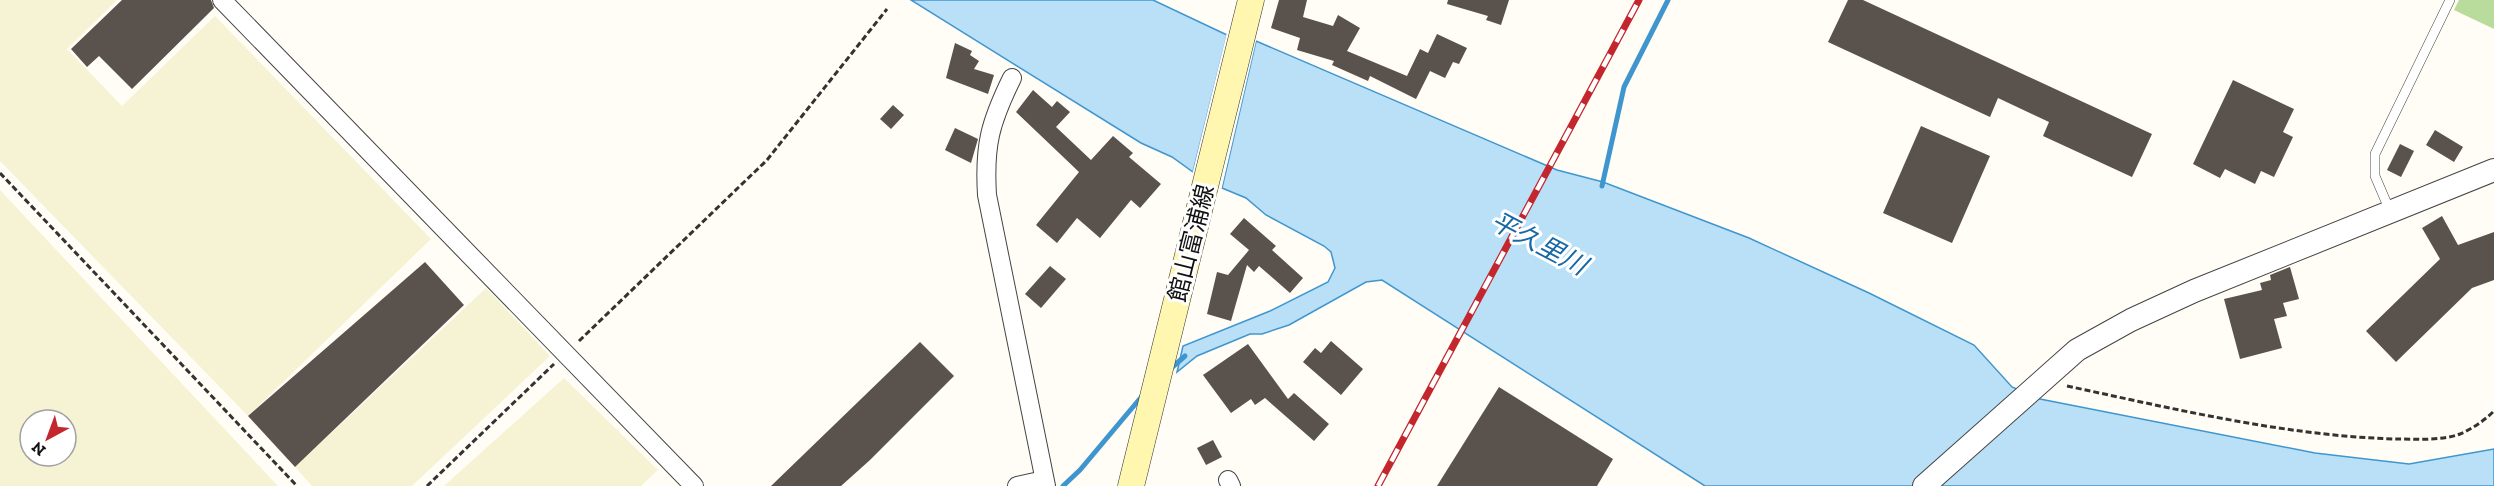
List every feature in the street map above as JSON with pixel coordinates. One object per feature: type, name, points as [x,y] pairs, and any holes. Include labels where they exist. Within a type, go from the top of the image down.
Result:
[{"type":"main road","name":"館山富浦線","points":[[1131,486],[1249,11]]},
{"type":"street","points":[[222,0],[694,486]]},
{"type":"street","points":[[1012,78],[991,127],[985,159],[987,195],[1045,483],[1017,486]]},
{"type":"street","points":[[1924,486],[2077,350],[2131,320],[2194,291],[2494,170]]},
{"type":"lane","points":[[2390,211],[2375,176],[2375,154],[2450,0]]},
{"type":"path","points":[[427,486],[767,160],[887,9]]},
{"type":"path","points":[[0,173],[297,486]]},
{"type":"path","points":[[2035,386],[2064,385],[2162,406],[2288,428],[2374,438],[2423,440],[2459,434],[2494,411]]},
{"type":"shaded area","points":[[0,0],[117,0],[67,49],[122,106],[215,16],[431,239],[248,416],[0,161]]},
{"type":"shaded area","points":[[0,190],[278,486],[0,486]]},
{"type":"shaded area","points":[[486,288],[550,356],[412,486],[312,486],[295,467]]},
{"type":"shaded area","points":[[564,378],[658,470],[641,486],[444,486]]},
{"type":"green space","points":[[2459,0],[2494,0],[2494,29],[2454,10]]},
{"type":"water","points":[[911,0],[1153,0],[1227,35],[1193,172],[1172,157],[1141,143]]},
{"type":"water","name":"平久里川","points":[[1256,41],[1557,170],[1603,182],[1749,238],[1869,293],[1974,345],[2012,387],[2040,399],[2315,453],[2409,464],[2494,449],[2494,486],[1705,486],[1382,280],[1366,282],[1289,325],[1262,334],[1250,334],[1197,356],[1177,372],[1183,346],[1270,311],[1328,282],[1335,268],[1331,252],[1324,246],[1266,215],[1246,198],[1222,188]]},
{"type":"pier","points":[[1227,32],[1230,36],[1196,173],[1192,175]]},
{"type":"pier","points":[[1257,38],[1221,191],[1219,187],[1253,41]]},
{"type":"building","points":[[122,0],[211,0],[214,8],[132,89],[99,56],[87,67],[71,49]]},
{"type":"building","points":[[1279,0],[1307,0],[1303,17],[1333,26],[1338,15],[1360,28],[1347,51],[1407,76],[1420,49],[1428,53],[1437,34],[1467,48],[1459,64],[1453,62],[1445,78],[1430,71],[1416,99],[1370,76],[1368,81],[1332,65],[1334,61],[1297,50],[1300,38],[1271,28]]},
{"type":"building","points":[[1448,0],[1509,0],[1501,25],[1486,20],[1488,16],[1447,4]]},
{"type":"building","points":[[1848,0],[1863,0],[2152,134],[2132,177],[2043,136],[2049,122],[1998,98],[1990,117],[1828,42]]},
{"type":"building","points":[[955,43],[972,51],[970,55],[979,61],[974,69],[994,75],[988,94],[946,78]]},
{"type":"building","points":[[2233,80],[2294,109],[2283,132],[2293,137],[2274,177],[2261,171],[2255,184],[2225,169],[2220,178],[2193,164]]},
{"type":"building","points":[[1033,90],[1052,107],[1057,101],[1070,112],[1056,127],[1091,160],[1113,136],[1133,153],[1129,157],[1161,184],[1140,208],[1131,200],[1100,238],[1077,218],[1057,243],[1036,225],[1079,172],[1016,112]]},
{"type":"building","points":[[893,105],[904,115],[891,129],[880,119]]},
{"type":"building","points":[[1921,126],[1990,156],[1952,243],[1883,213]]},
{"type":"building","points":[[955,128],[978,139],[971,163],[945,150]]},
{"type":"building","points":[[2435,130],[2463,147],[2454,162],[2426,145]]},
{"type":"building","points":[[2400,144],[2414,151],[2401,177],[2387,170]]},
{"type":"building","points":[[2442,216],[2458,245],[2494,232],[2494,280],[2472,288],[2396,362],[2366,331],[2440,259],[2422,228]]},
{"type":"building","points":[[1244,218],[1276,246],[1272,250],[1303,278],[1290,293],[1259,266],[1254,272],[1247,265],[1231,321],[1207,314],[1217,272],[1228,275],[1249,250],[1230,234]]},
{"type":"building","points":[[425,262],[464,305],[295,467],[248,416]]},
{"type":"building","points":[[1050,266],[1066,279],[1041,308],[1025,294]]},
{"type":"building","points":[[2290,267],[2299,299],[2283,303],[2287,316],[2274,319],[2282,348],[2240,359],[2224,299],[2262,290],[2260,283],[2271,280],[2270,275]]},
{"type":"building","points":[[1331,341],[1363,369],[1341,395],[1303,362],[1315,348],[1321,353]]},
{"type":"building","points":[[920,342],[954,376],[870,460],[841,486],[771,486]]},
{"type":"building","points":[[1248,344],[1288,399],[1294,393],[1329,424],[1314,441],[1265,398],[1255,405],[1251,399],[1231,413],[1203,375]]},
{"type":"building","points":[[1499,387],[1613,459],[1597,486],[1437,486]]},
{"type":"building","points":[[1213,440],[1222,457],[1206,465],[1197,448]]},
{"type":"waterway","points":[[1602,186],[1624,87],[1668,0]]},
{"type":"waterway","points":[[1169,370],[1185,356]]},
{"type":"waterway","points":[[1063,486],[1080,470],[1143,395]]},
{"type":"railway","points":[[1378,486],[1639,0]]}]
